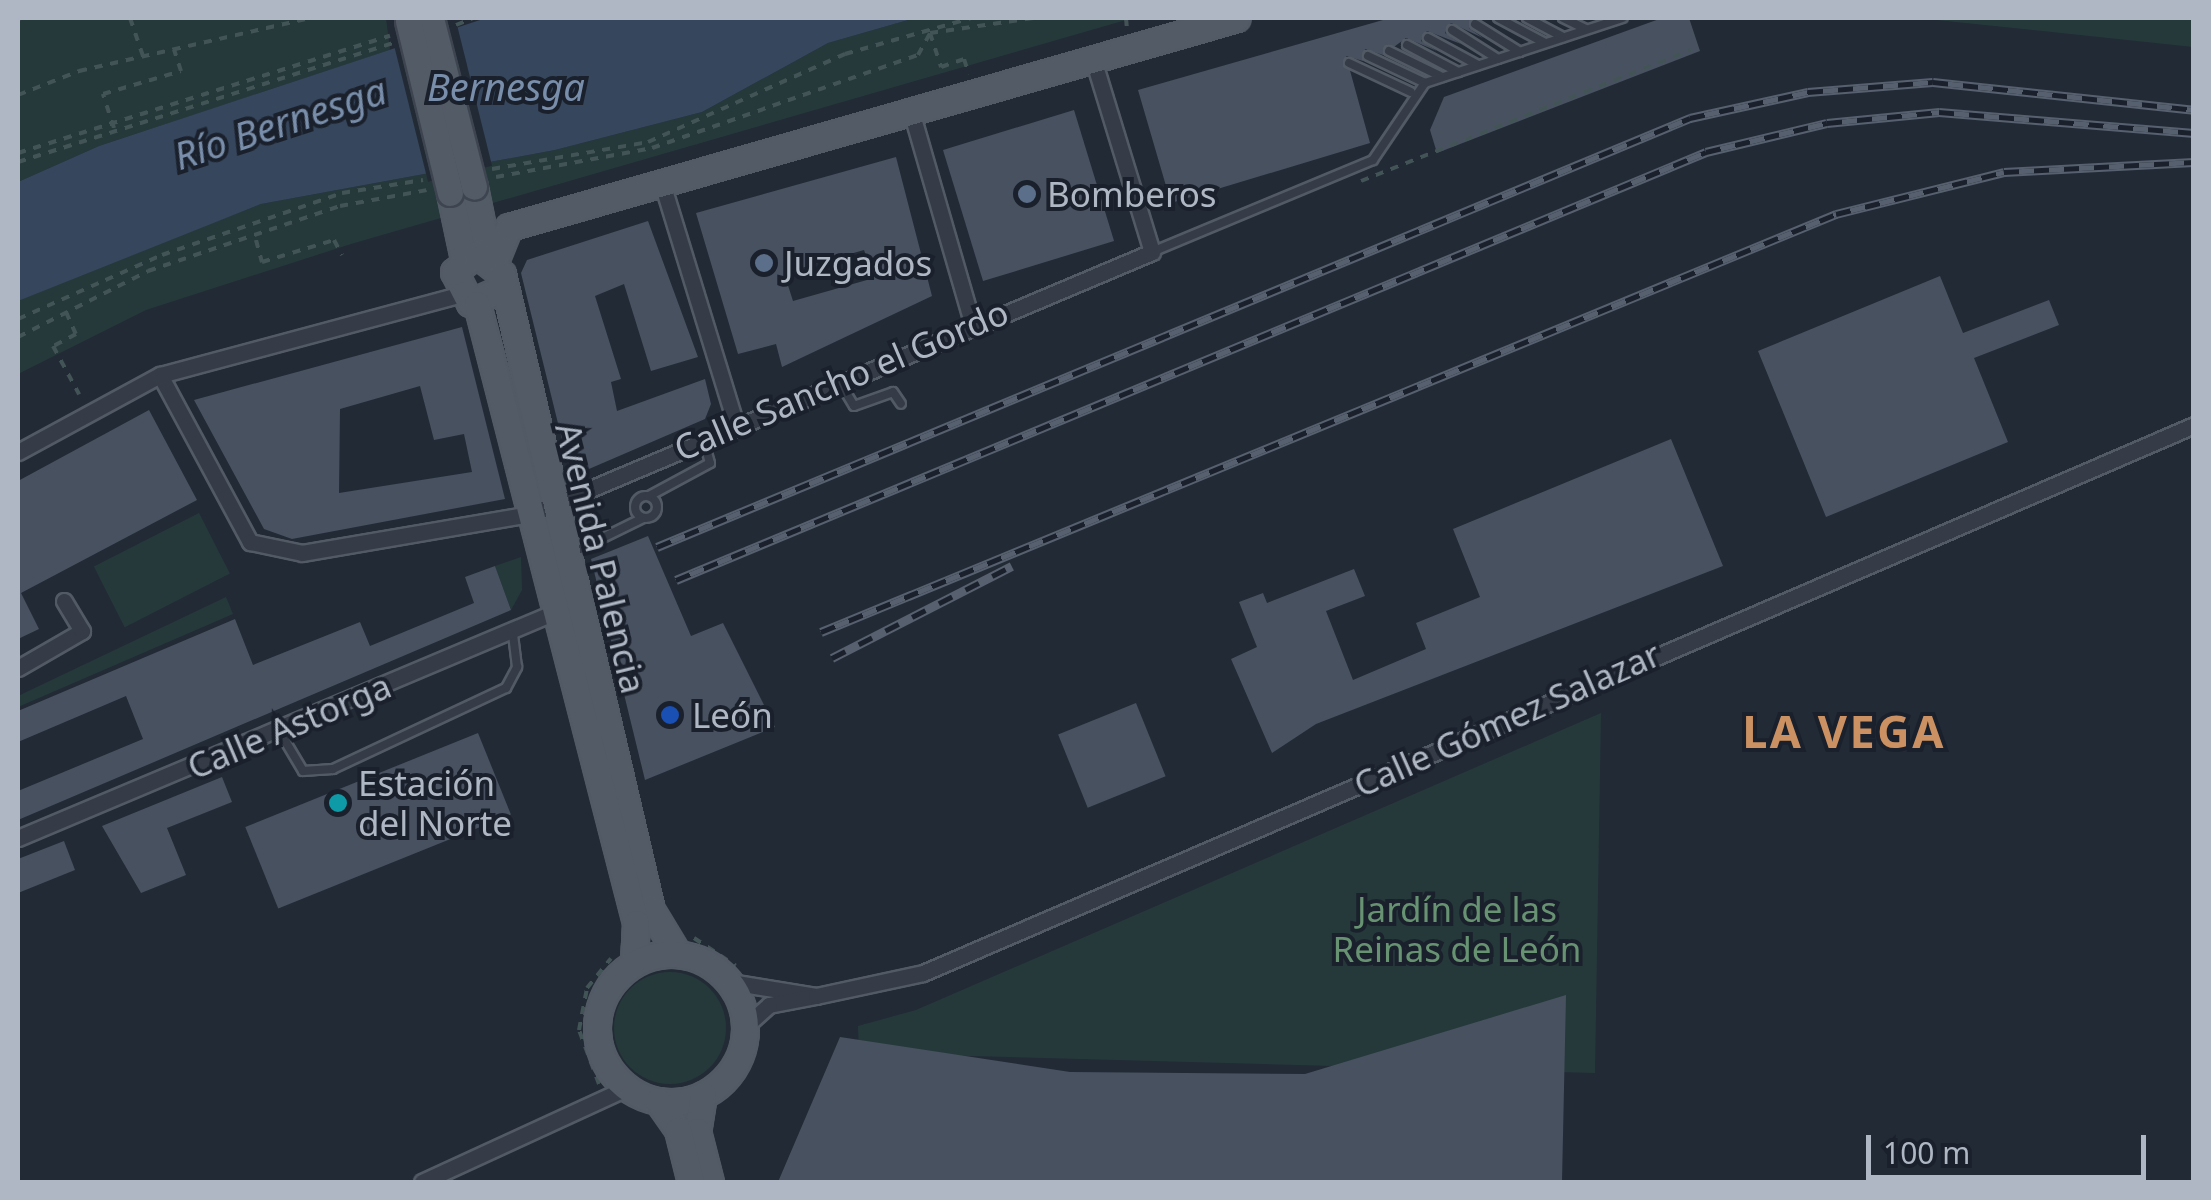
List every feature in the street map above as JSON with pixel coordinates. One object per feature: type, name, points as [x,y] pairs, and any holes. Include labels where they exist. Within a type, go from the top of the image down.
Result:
[{"type":"main road","points":[[482,259],[509,227],[1237,18]]},
{"type":"main road","name":"Avenida Palencia","points":[[417,26],[482,259],[501,289],[541,509]]},
{"type":"main road","points":[[461,187],[509,227]]},
{"type":"main road","name":"Avenida Palencia","points":[[482,259],[453,280],[468,300],[541,509],[564,559],[567,607],[636,923],[626,955]]},
{"type":"main road","points":[[468,300],[501,289]]},
{"type":"main road","points":[[541,509],[567,607]]},
{"type":"main road","name":"Avenida Palencia","points":[[567,607],[652,910],[682,945]]},
{"type":"main road","points":[[682,945],[739,982],[746,1026],[734,1067],[702,1095],[658,1101],[615,1090],[597,1027],[609,987],[626,955],[682,945]]},
{"type":"main road","points":[[702,1095],[697,1131],[710,1182]]},
{"type":"main road","points":[[658,1101],[678,1130],[691,1182]]},
{"type":"street","points":[[1093,58],[1152,252]]},
{"type":"street","points":[[911,111],[972,323]]},
{"type":"street","points":[[662,183],[736,425]]},
{"type":"street","name":"Calle Sancho el Gordo","points":[[160,375],[250,542],[302,553],[541,509],[972,323],[1152,252]]},
{"type":"street","points":[[18,452],[160,375],[468,300]]},
{"type":"street","name":"Calle Gómez Salazar","points":[[746,1026],[769,1005],[923,973],[2194,425]]},
{"type":"street","points":[[18,668],[82,630],[64,601]]},
{"type":"street","name":"Calle Astorga","points":[[18,838],[513,633],[567,607]]},
{"type":"street","name":"Calle Gómez Salazar","points":[[739,982],[816,996]]},
{"type":"street","points":[[422,1182],[566,1123],[615,1090]]},
{"type":"lane","points":[[1498,18],[1545,43]]},
{"type":"lane","points":[[1527,18],[1563,37]]},
{"type":"lane","points":[[1563,18],[1587,30]]},
{"type":"lane","points":[[1598,18],[1608,22]]},
{"type":"lane","points":[[1152,252],[1373,160],[1410,92],[1424,83],[1623,18]]},
{"type":"lane","points":[[1474,24],[1520,52]]},
{"type":"lane","points":[[1452,30],[1498,59]]},
{"type":"lane","points":[[1428,38],[1478,66]]},
{"type":"lane","points":[[1407,45],[1458,72]]},
{"type":"lane","points":[[1389,51],[1442,77]]},
{"type":"lane","points":[[1368,56],[1424,83]]},
{"type":"lane","points":[[1349,63],[1410,92]]},
{"type":"lane","points":[[839,380],[854,406],[893,392],[900,404]]},
{"type":"lane","points":[[642,518],[635,505],[710,463],[703,439]]},
{"type":"lane","points":[[564,559],[658,510],[650,496]]},
{"type":"lane","points":[[278,730],[303,772],[334,769],[506,688],[518,667],[513,633]]},
{"type":"path","points":[[130,18],[144,56]]},
{"type":"path","points":[[18,95],[144,56],[310,18]]},
{"type":"path","points":[[18,154],[114,127],[417,26],[472,18]]},
{"type":"path","points":[[18,320],[162,255],[342,194],[461,187],[648,142],[845,54],[970,18]]},
{"type":"path","points":[[930,33],[1033,18]]},
{"type":"path","points":[[1126,18],[1127,29]]},
{"type":"path","points":[[18,162],[116,134],[417,26]]},
{"type":"path","points":[[18,337],[148,271],[256,240],[340,206],[461,187],[652,148],[918,55],[930,33]]},
{"type":"path","points":[[930,33],[941,66],[964,59],[969,75]]},
{"type":"path","points":[[116,134],[103,94],[181,71],[174,49]]},
{"type":"path","points":[[1341,189],[1691,50]]},
{"type":"path","points":[[256,240],[262,262],[334,240],[342,255]]},
{"type":"path","points":[[66,312],[76,334],[53,346],[80,394]]},
{"type":"path","points":[[682,945],[726,955],[739,982]]},
{"type":"path","points":[[615,1090],[581,1048],[580,1018],[587,988],[626,955]]},
{"type":"green space","points":[[18,18],[386,18],[390,50],[99,146],[18,182]]},
{"type":"green space","points":[[915,18],[1133,18],[351,244],[146,310],[18,374],[18,301],[39,289],[261,204],[555,150],[702,112],[828,43]]},
{"type":"green space","points":[[1917,18],[2193,18],[2193,47],[2033,30]]},
{"type":"green space","points":[[199,513],[230,574],[125,627],[94,567]]},
{"type":"green space","points":[[521,557],[522,590],[511,610],[495,566]]},
{"type":"green space","points":[[226,597],[233,614],[18,707],[18,696]]},
{"type":"green space","name":"Jardín de las Reinas de León","points":[[1601,713],[1595,1073],[859,1053],[858,1026],[916,1010]]},
{"type":"green space","points":[[670,972],[691,977],[709,989],[721,1007],[726,1028],[721,1049],[709,1067],[691,1079],[670,1084],[649,1079],[631,1067],[619,1049],[614,1028],[619,1007],[631,989],[649,977]]},
{"type":"water","name":"Bernesga","points":[[486,18],[915,18],[828,43],[702,112],[555,150],[261,204],[18,301],[18,182],[99,146]]},
{"type":"pier","points":[[457,25],[492,166],[428,182],[393,41]]},
{"type":"building","points":[[1390,18],[1472,18],[1469,28],[1483,38],[1451,23],[1445,33],[1461,44],[1427,31],[1421,41],[1437,51],[1406,38],[1383,55],[1365,49],[1363,61],[1346,56],[1370,143],[1171,203],[1138,90]]},
{"type":"building","points":[[1662,18],[1689,18],[1700,51],[1437,153],[1430,130],[1444,97]]},
{"type":"building","name":"Bomberos","points":[[1074,110],[1114,241],[983,281],[943,150]]},
{"type":"building","name":"Juzgados","points":[[896,157],[932,296],[782,367],[776,344],[738,354],[696,213]],"holes":[[[864,250],[874,278],[793,301],[784,273]]]},
{"type":"building","points":[[648,221],[698,357],[651,371],[624,284],[595,296],[621,379],[611,382],[617,411],[705,379],[711,404],[705,419],[582,472],[568,464],[521,273],[527,260]]},
{"type":"building","points":[[1940,276],[1963,333],[2049,300],[2059,325],[1974,358],[2008,442],[1826,517],[1758,351]]},
{"type":"building","points":[[462,327],[505,499],[292,539],[264,529],[194,400]],"holes":[[[420,386],[434,440],[464,434],[472,472],[339,493],[340,409]]]},
{"type":"building","points":[[149,410],[197,500],[21,593],[39,629],[18,639],[18,481]]},
{"type":"building","points":[[1671,439],[1723,566],[1316,724],[1272,753],[1231,659],[1257,647],[1239,602],[1263,593],[1267,603],[1354,569],[1365,596],[1326,611],[1353,680],[1426,649],[1416,623],[1480,597],[1453,529]]},
{"type":"building","name":"León","points":[[648,536],[691,636],[723,623],[775,727],[645,780],[591,559]]},
{"type":"building","points":[[495,566],[511,610],[18,820],[18,791],[143,739],[126,696],[18,742],[18,711],[235,619],[253,665],[360,622],[370,646],[474,603],[465,577]]},
{"type":"building","points":[[1136,703],[1166,776],[1088,808],[1058,734]]},
{"type":"building","points":[[478,733],[511,815],[278,909],[245,827]]},
{"type":"building","points":[[222,777],[232,802],[167,828],[186,875],[141,893],[102,826]]},
{"type":"building","points":[[64,841],[75,870],[18,893],[18,859]]},
{"type":"building","points":[[1566,995],[1562,1182],[778,1182],[840,1037],[1070,1072],[1305,1074]]},
{"type":"railway","points":[[657,547],[1690,118],[1808,92],[1933,82],[2194,110]]},
{"type":"railway","points":[[676,580],[1706,152],[1827,123],[1939,112],[2194,133]]},
{"type":"railway","points":[[821,632],[1836,214],[2004,172],[2194,162]]},
{"type":"railway","points":[[832,658],[1012,566]]},
{"type":"place","name":"Bomberos","points":[[1027,194]]},
{"type":"place","name":"Juzgados","points":[[764,263]]},
{"type":"place","name":"León","points":[[670,715]]},
{"type":"place","name":"Estación del Norte","points":[[338,803]]},
{"type":"district","name":"LA VEGA","points":[[1844,731]]},
{"type":"water label","name":"Río Bernesga","points":[[280,123]]}]
